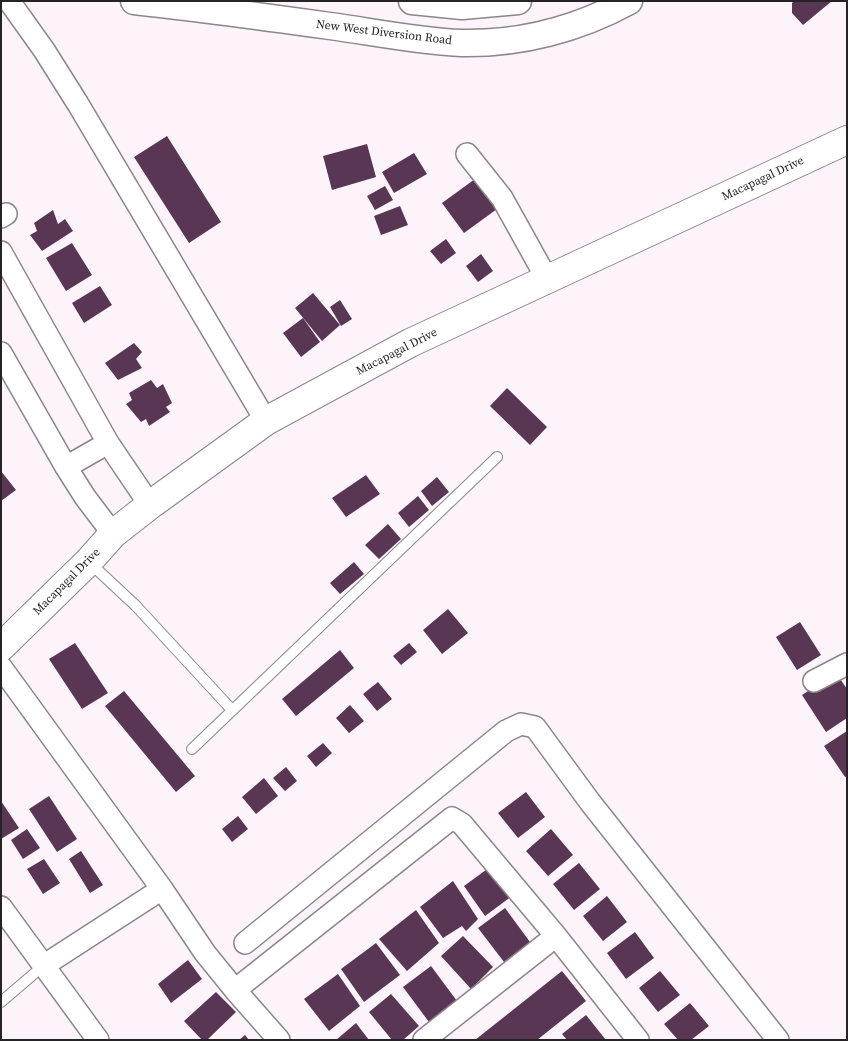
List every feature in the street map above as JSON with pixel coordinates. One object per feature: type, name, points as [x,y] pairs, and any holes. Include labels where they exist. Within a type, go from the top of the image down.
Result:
[{"type":"main road","name":"Macapagal Drive","points":[[1,647],[88,562],[113,534],[266,421],[410,343],[847,140]]},
{"type":"street","points":[[10,1],[78,104],[266,421]]},
{"type":"street","name":"New West Diversion Road","points":[[134,1],[411,38],[462,43],[512,40],[558,31],[607,13],[629,1]]},
{"type":"street","points":[[412,1],[462,6],[518,1]]},
{"type":"street","points":[[467,154],[502,198],[547,279]]},
{"type":"street","points":[[1,252],[108,443],[150,505]]},
{"type":"street","points":[[1,353],[66,467],[85,497],[113,534]]},
{"type":"street","points":[[66,467],[108,443]]},
{"type":"street","points":[[814,681],[847,664]]},
{"type":"street","points":[[1,667],[162,889],[205,953],[279,1040]]},
{"type":"street","points":[[245,943],[506,731],[521,724],[535,727],[590,802],[778,1040]]},
{"type":"street","points":[[235,990],[452,818],[462,824],[556,936],[638,1040]]},
{"type":"street","points":[[43,966],[162,889]]},
{"type":"street","points":[[1,907],[98,1040]]},
{"type":"street","points":[[424,1040],[556,936]]},
{"type":"lane","points":[[192,749],[497,457]]},
{"type":"lane","points":[[88,562],[136,606],[232,710]]},
{"type":"lane","points":[[1,1002],[43,966]]},
{"type":"building","points":[[794,1],[832,1],[803,25],[792,13],[792,3]]},
{"type":"building","points":[[167,136],[221,222],[189,243],[134,157]]},
{"type":"building","points":[[367,144],[376,177],[332,190],[323,156]]},
{"type":"building","points":[[414,153],[427,174],[394,193],[382,172]]},
{"type":"building","points":[[475,179],[497,209],[464,233],[442,203]]},
{"type":"building","points":[[385,186],[393,200],[375,210],[367,196]]},
{"type":"building","points":[[400,206],[408,225],[381,235],[374,216]]},
{"type":"building","points":[[53,210],[58,224],[65,219],[73,231],[42,251],[30,235],[37,231],[34,223]]},
{"type":"building","points":[[446,239],[456,253],[441,264],[430,251]]},
{"type":"building","points":[[72,243],[92,275],[66,291],[46,258]]},
{"type":"building","points":[[481,254],[493,271],[478,282],[466,266]]},
{"type":"building","points":[[100,286],[112,305],[84,323],[72,303]]},
{"type":"building","points":[[313,293],[340,325],[322,341],[295,308]]},
{"type":"building","points":[[340,300],[352,319],[341,326],[330,307]]},
{"type":"building","points":[[303,318],[320,342],[301,357],[283,333]]},
{"type":"building","points":[[134,343],[142,352],[136,359],[142,368],[118,380],[105,363]]},
{"type":"building","points":[[151,380],[157,388],[163,384],[172,403],[166,407],[170,412],[149,426],[146,419],[141,422],[126,404],[132,400],[129,393]]},
{"type":"building","points":[[507,388],[547,427],[530,445],[490,406]]},
{"type":"building","points":[[1,471],[16,490],[1,501]]},
{"type":"building","points":[[366,475],[380,494],[346,517],[332,498]]},
{"type":"building","points":[[437,477],[449,492],[432,506],[421,491]]},
{"type":"building","points":[[418,496],[429,510],[409,527],[398,513]]},
{"type":"building","points":[[388,524],[401,539],[379,559],[365,545]]},
{"type":"building","points":[[354,562],[364,574],[340,594],[330,583]]},
{"type":"building","points":[[448,609],[468,633],[442,654],[423,630]]},
{"type":"building","points":[[800,622],[821,655],[797,670],[776,637]]},
{"type":"building","points":[[75,643],[108,693],[82,709],[49,659]]},
{"type":"building","points":[[409,643],[417,652],[401,665],[393,656]]},
{"type":"building","points":[[340,650],[354,668],[296,716],[282,699]]},
{"type":"building","points":[[836,673],[847,689],[847,718],[826,732],[802,695]]},
{"type":"building","points":[[378,682],[392,699],[377,711],[363,694]]},
{"type":"building","points":[[124,691],[195,776],[176,792],[105,706]]},
{"type":"building","points":[[350,705],[364,721],[349,733],[336,718]]},
{"type":"building","points":[[847,731],[847,776],[845,777],[824,746]]},
{"type":"building","points":[[323,743],[332,753],[316,767],[307,756]]},
{"type":"building","points":[[286,767],[297,781],[285,791],[273,778]]},
{"type":"building","points":[[264,778],[278,796],[256,814],[242,797]]},
{"type":"building","points":[[526,792],[545,817],[518,838],[498,813]]},
{"type":"building","points":[[49,796],[77,839],[57,852],[29,809]]},
{"type":"building","points":[[1,801],[19,828],[1,839]]},
{"type":"building","points":[[238,816],[248,829],[232,842],[222,829]]},
{"type":"building","points":[[27,829],[40,848],[23,859],[11,840]]},
{"type":"building","points":[[551,829],[573,855],[548,876],[526,851]]},
{"type":"building","points":[[81,851],[103,885],[90,893],[69,859]]},
{"type":"building","points":[[44,859],[60,883],[43,894],[27,869]]},
{"type":"building","points":[[579,863],[600,889],[574,910],[553,884]]},
{"type":"building","points":[[490,867],[512,896],[485,916],[464,886]]},
{"type":"building","points":[[453,881],[478,919],[466,931],[462,926],[443,938],[420,907]]},
{"type":"building","points":[[607,896],[627,922],[603,941],[583,916]]},
{"type":"building","points":[[505,908],[530,942],[504,962],[478,928]]},
{"type":"building","points":[[416,910],[439,943],[407,971],[379,939]]},
{"type":"building","points":[[635,932],[654,958],[626,979],[607,953]]},
{"type":"building","points":[[463,936],[493,967],[471,989],[441,956]]},
{"type":"building","points":[[376,943],[400,975],[364,1002],[341,969]]},
{"type":"building","points":[[188,960],[202,979],[171,1003],[158,984]]},
{"type":"building","points":[[431,966],[457,1001],[429,1022],[403,987]]},
{"type":"building","points":[[562,971],[586,1001],[537,1040],[475,1040]]},
{"type":"building","points":[[660,971],[680,995],[658,1012],[639,988]]},
{"type":"building","points":[[338,974],[360,1006],[329,1031],[304,999]]},
{"type":"building","points":[[216,992],[236,1012],[207,1040],[202,1040],[184,1021]]},
{"type":"building","points":[[391,994],[419,1026],[403,1040],[392,1040],[369,1012]]},
{"type":"building","points":[[690,1003],[709,1026],[691,1040],[678,1040],[664,1024]]},
{"type":"building","points":[[586,1015],[606,1040],[567,1040],[562,1034]]},
{"type":"building","points":[[356,1023],[369,1040],[336,1040]]},
{"type":"building","points":[[245,1035],[249,1040],[239,1040]]}]
